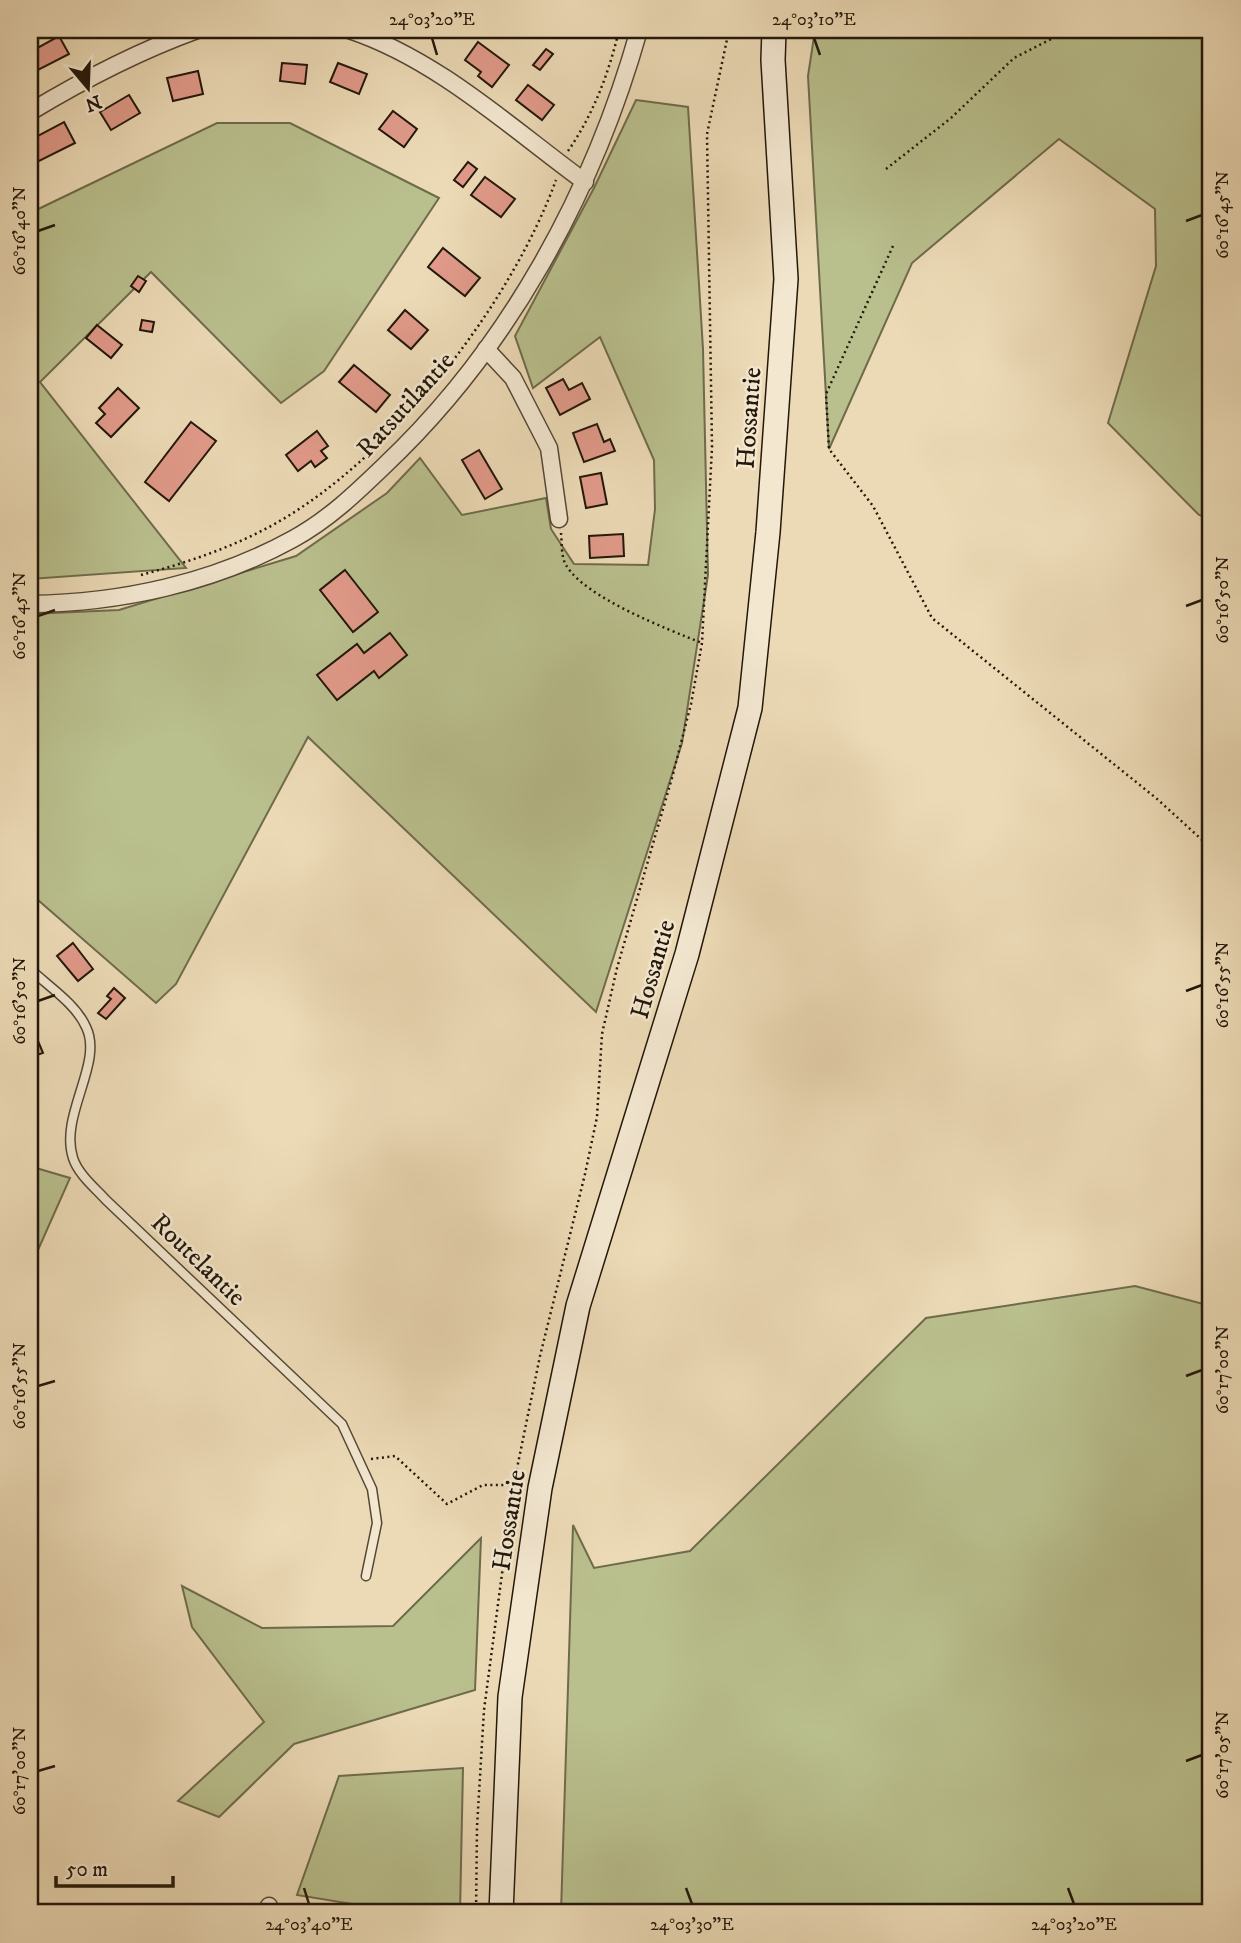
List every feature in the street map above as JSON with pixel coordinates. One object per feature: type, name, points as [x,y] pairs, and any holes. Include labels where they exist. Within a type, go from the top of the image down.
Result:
[{"type":"main road","name":"Hossantie","points":[[501,1913],[510,1696],[540,1488],[578,1306],[687,954],[750,708],[768,532],[786,279],[772,60],[774,30]]},
{"type":"street","points":[[30,112],[151,48],[197,30]]},
{"type":"street","points":[[349,30],[371,37],[429,68],[585,182]]},
{"type":"street","name":"Ratsutilantie","points":[[30,604],[147,593],[231,569],[295,538],[343,505],[404,448],[454,393],[510,317],[585,182],[621,96],[639,30]]},
{"type":"street","points":[[486,349],[513,378],[549,448],[559,519]]},
{"type":"lane","name":"Routelantie","points":[[30,969],[78,1014],[87,1028],[90,1043],[86,1068],[69,1133],[73,1159],[106,1200],[342,1424],[372,1489],[377,1523],[366,1576]]},
{"type":"path","points":[[134,577],[194,561],[262,530],[302,508],[371,452],[413,409],[486,314],[545,211],[562,165],[596,104],[619,30]]},
{"type":"path","points":[[476,1913],[477,1827],[484,1710],[514,1483],[540,1356],[592,1139],[602,1034],[617,968],[676,765],[702,643],[712,447],[707,134],[729,30],[747,34]]},
{"type":"path","points":[[886,169],[951,118],[1014,58],[1069,30]]},
{"type":"path","points":[[893,246],[826,394],[829,449],[873,506],[932,618],[1156,798],[1211,848]]},
{"type":"path","points":[[559,519],[564,562],[578,582],[656,624],[702,643]]},
{"type":"path","points":[[360,1461],[395,1456],[447,1504],[483,1485],[514,1483],[540,1488]]},
{"type":"path","points":[[267,1910],[321,1913]]},
{"type":"green space","points":[[815,30],[1211,30],[1211,519],[1199,515],[1108,423],[1156,266],[1155,209],[1059,139],[912,263],[829,449],[808,76]]},
{"type":"green space","points":[[636,100],[688,107],[703,349],[708,575],[682,743],[596,1012],[308,737],[176,984],[156,1003],[30,893],[30,614],[119,610],[296,556],[387,493],[420,458],[462,515],[546,498],[551,529],[574,564],[648,565],[655,509],[654,460],[600,337],[533,388],[515,336],[594,188]]},
{"type":"green space","points":[[217,123],[290,123],[439,198],[324,371],[281,403],[151,272],[40,382],[186,568],[30,579],[30,213]]},
{"type":"green space","points":[[36,1168],[70,1178],[30,1268],[30,1172]]},
{"type":"green space","points":[[1135,1286],[1211,1306],[1211,1913],[561,1913],[573,1525],[594,1568],[690,1551],[926,1318]]},
{"type":"green space","points":[[481,1538],[475,1690],[294,1744],[219,1817],[178,1801],[264,1722],[192,1627],[182,1586],[262,1628],[393,1626]]},
{"type":"green space","points":[[463,1768],[460,1913],[407,1913],[297,1895],[339,1776]]},
{"type":"building","points":[[59,36],[69,54],[38,70],[30,52]]},
{"type":"building","points":[[478,42],[509,65],[492,87],[478,76],[481,72],[465,60]]},
{"type":"building","points":[[546,49],[553,54],[540,70],[533,65]]},
{"type":"building","points":[[282,63],[307,65],[305,84],[280,81]]},
{"type":"building","points":[[338,63],[367,74],[359,94],[330,82]]},
{"type":"building","points":[[198,71],[203,94],[173,101],[167,78]]},
{"type":"building","points":[[528,85],[554,105],[542,120],[516,100]]},
{"type":"building","points":[[129,95],[140,113],[111,130],[100,112]]},
{"type":"building","points":[[393,111],[417,129],[404,147],[379,129]]},
{"type":"building","points":[[64,122],[75,143],[37,162],[30,149],[30,140]]},
{"type":"building","points":[[468,162],[477,169],[463,187],[454,180]]},
{"type":"building","points":[[485,177],[515,199],[501,217],[471,195]]},
{"type":"building","points":[[443,248],[480,278],[465,296],[428,267]]},
{"type":"building","points":[[138,276],[146,281],[139,292],[131,286]]},
{"type":"building","points":[[405,310],[428,330],[411,349],[388,330]]},
{"type":"building","points":[[142,320],[154,322],[152,332],[140,330]]},
{"type":"building","points":[[97,325],[122,345],[111,358],[86,338]]},
{"type":"building","points":[[354,365],[390,395],[376,412],[339,382]]},
{"type":"building","points":[[563,379],[569,390],[582,383],[590,399],[560,415],[546,388]]},
{"type":"building","points":[[118,388],[139,408],[111,437],[96,423],[105,414],[99,408]]},
{"type":"building","points":[[191,422],[216,441],[169,501],[145,482]]},
{"type":"building","points":[[597,424],[604,442],[610,439],[615,451],[584,462],[573,433]]},
{"type":"building","points":[[317,431],[328,446],[321,451],[327,458],[315,467],[311,461],[298,471],[286,455]]},
{"type":"building","points":[[479,450],[502,489],[485,499],[462,460]]},
{"type":"building","points":[[601,473],[607,504],[586,508],[580,477]]},
{"type":"building","points":[[623,534],[624,556],[590,558],[589,536]]},
{"type":"building","points":[[345,570],[378,612],[353,632],[320,590]]},
{"type":"building","points":[[390,633],[407,655],[379,678],[374,671],[337,700],[317,675],[357,644],[364,653]]},
{"type":"building","points":[[73,943],[93,969],[78,981],[57,956]]},
{"type":"building","points":[[114,988],[125,998],[106,1019],[98,1013],[111,999],[107,996]]},
{"type":"building","points":[[38,1041],[43,1053],[31,1057],[30,1044]]}]
